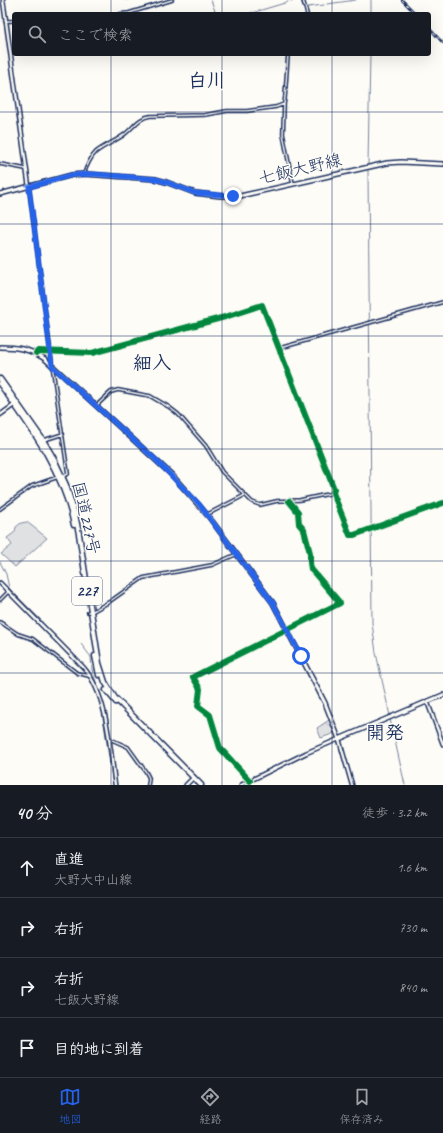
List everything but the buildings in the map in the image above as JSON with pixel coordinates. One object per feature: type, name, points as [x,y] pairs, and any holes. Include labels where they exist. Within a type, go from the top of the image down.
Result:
[{"type":"highway","name":"国道227号","points":[[0,379],[42,441],[61,476],[75,514],[98,663],[109,692],[201,785]]},
{"type":"highway","name":"国道227号","points":[[0,384],[16,404]]},
{"type":"highway","name":"国道227号","points":[[193,778],[197,785]]},
{"type":"main road","name":"七飯大野線","points":[[0,194],[72,175],[84,174],[155,179],[195,193],[233,196],[246,195],[387,163],[401,162],[443,164]]},
{"type":"main road","points":[[0,347],[19,348],[36,353],[172,476],[207,514],[273,603],[325,703],[339,739],[443,694]]},
{"type":"street","points":[[0,509],[32,486],[42,481],[68,474],[2,0]]},
{"type":"street","points":[[131,12],[172,0]]},
{"type":"street","points":[[303,0],[306,12]]},
{"type":"street","points":[[5,21],[12,21]]},
{"type":"street","points":[[288,56],[284,104],[284,138],[293,184]]},
{"type":"street","points":[[84,174],[96,152],[127,133],[138,121],[143,118],[150,116],[205,116],[227,111],[247,111],[284,104]]},
{"type":"street","points":[[0,164],[26,169]]},
{"type":"street","points":[[280,348],[443,302]]},
{"type":"street","points":[[36,353],[38,351],[92,353],[225,317],[262,305],[332,483],[334,490],[333,493],[350,535],[354,535],[443,503]]},
{"type":"street","points":[[96,406],[111,392],[118,390],[150,396],[168,406],[178,414],[206,446],[222,472],[254,503],[260,505],[333,493]]},
{"type":"street","points":[[0,415],[16,404]]},
{"type":"street","points":[[42,441],[63,434]]},
{"type":"street","points":[[207,514],[245,495]]},
{"type":"street","points":[[250,781],[218,746],[210,715],[198,706],[200,689],[193,677],[340,603],[311,569],[310,553],[304,530],[299,524],[298,512],[289,501]]},
{"type":"street","points":[[89,612],[109,602],[142,578],[212,565],[237,554]]},
{"type":"street","points":[[0,582],[91,676],[103,705],[115,785]]},
{"type":"street","points":[[1,599],[9,592]]},
{"type":"street","points":[[0,622],[18,634],[33,639],[77,673],[91,676]]},
{"type":"street","points":[[100,697],[109,692]]},
{"type":"street","points":[[427,701],[443,744]]},
{"type":"street","points":[[108,739],[128,747],[146,772],[149,778],[148,785]]},
{"type":"street","points":[[242,785],[306,753],[339,739],[352,785]]},
{"type":"street","points":[[186,785],[193,778]]},
{"type":"green space","points":[[27,522],[47,538],[15,567],[1,554],[12,545],[7,538],[15,532],[16,527],[21,523]]},
{"type":"green space","points":[[329,720],[335,733],[321,738],[317,728]]},
{"type":"waterway","points":[[211,0],[215,12]]},
{"type":"waterway","points":[[301,0],[303,7]]},
{"type":"waterway","points":[[327,4],[356,0]]},
{"type":"waterway","points":[[371,0],[371,12]]},
{"type":"waterway","points":[[255,12],[288,2]]},
{"type":"waterway","points":[[308,7],[324,5]]},
{"type":"waterway","points":[[368,165],[370,56]]},
{"type":"waterway","points":[[0,163],[9,165]]},
{"type":"waterway","points":[[368,169],[372,623],[376,653],[390,716]]},
{"type":"waterway","points":[[0,562],[6,574],[9,588],[42,621]]},
{"type":"waterway","points":[[81,644],[91,657],[92,670],[98,688]]},
{"type":"waterway","points":[[97,694],[99,700]]},
{"type":"waterway","points":[[102,710],[113,785]]},
{"type":"waterway","points":[[390,719],[405,785]]},
{"type":"railway","points":[[402,0],[414,12]]},
{"type":"railway","points":[[431,30],[443,43]]},
{"type":"cycle path","points":[[36,353],[38,351],[92,353],[225,317],[262,305],[334,489],[333,493],[350,535],[354,535],[443,503]]},
{"type":"cycle path","points":[[250,781],[220,748],[210,715],[198,706],[200,689],[193,677],[340,603],[311,569],[310,553],[304,530],[299,524],[298,512],[289,501]]},
{"type":"district","name":"白川","points":[[207,81]]},
{"type":"district","name":"細入","points":[[152,363]]},
{"type":"district","name":"開発","points":[[385,733]]},
{"type":"route","points":[[233,196],[195,193],[155,179],[93,174],[72,175],[29,187],[52,366],[155,459],[199,504],[273,603],[301,656]]}]
